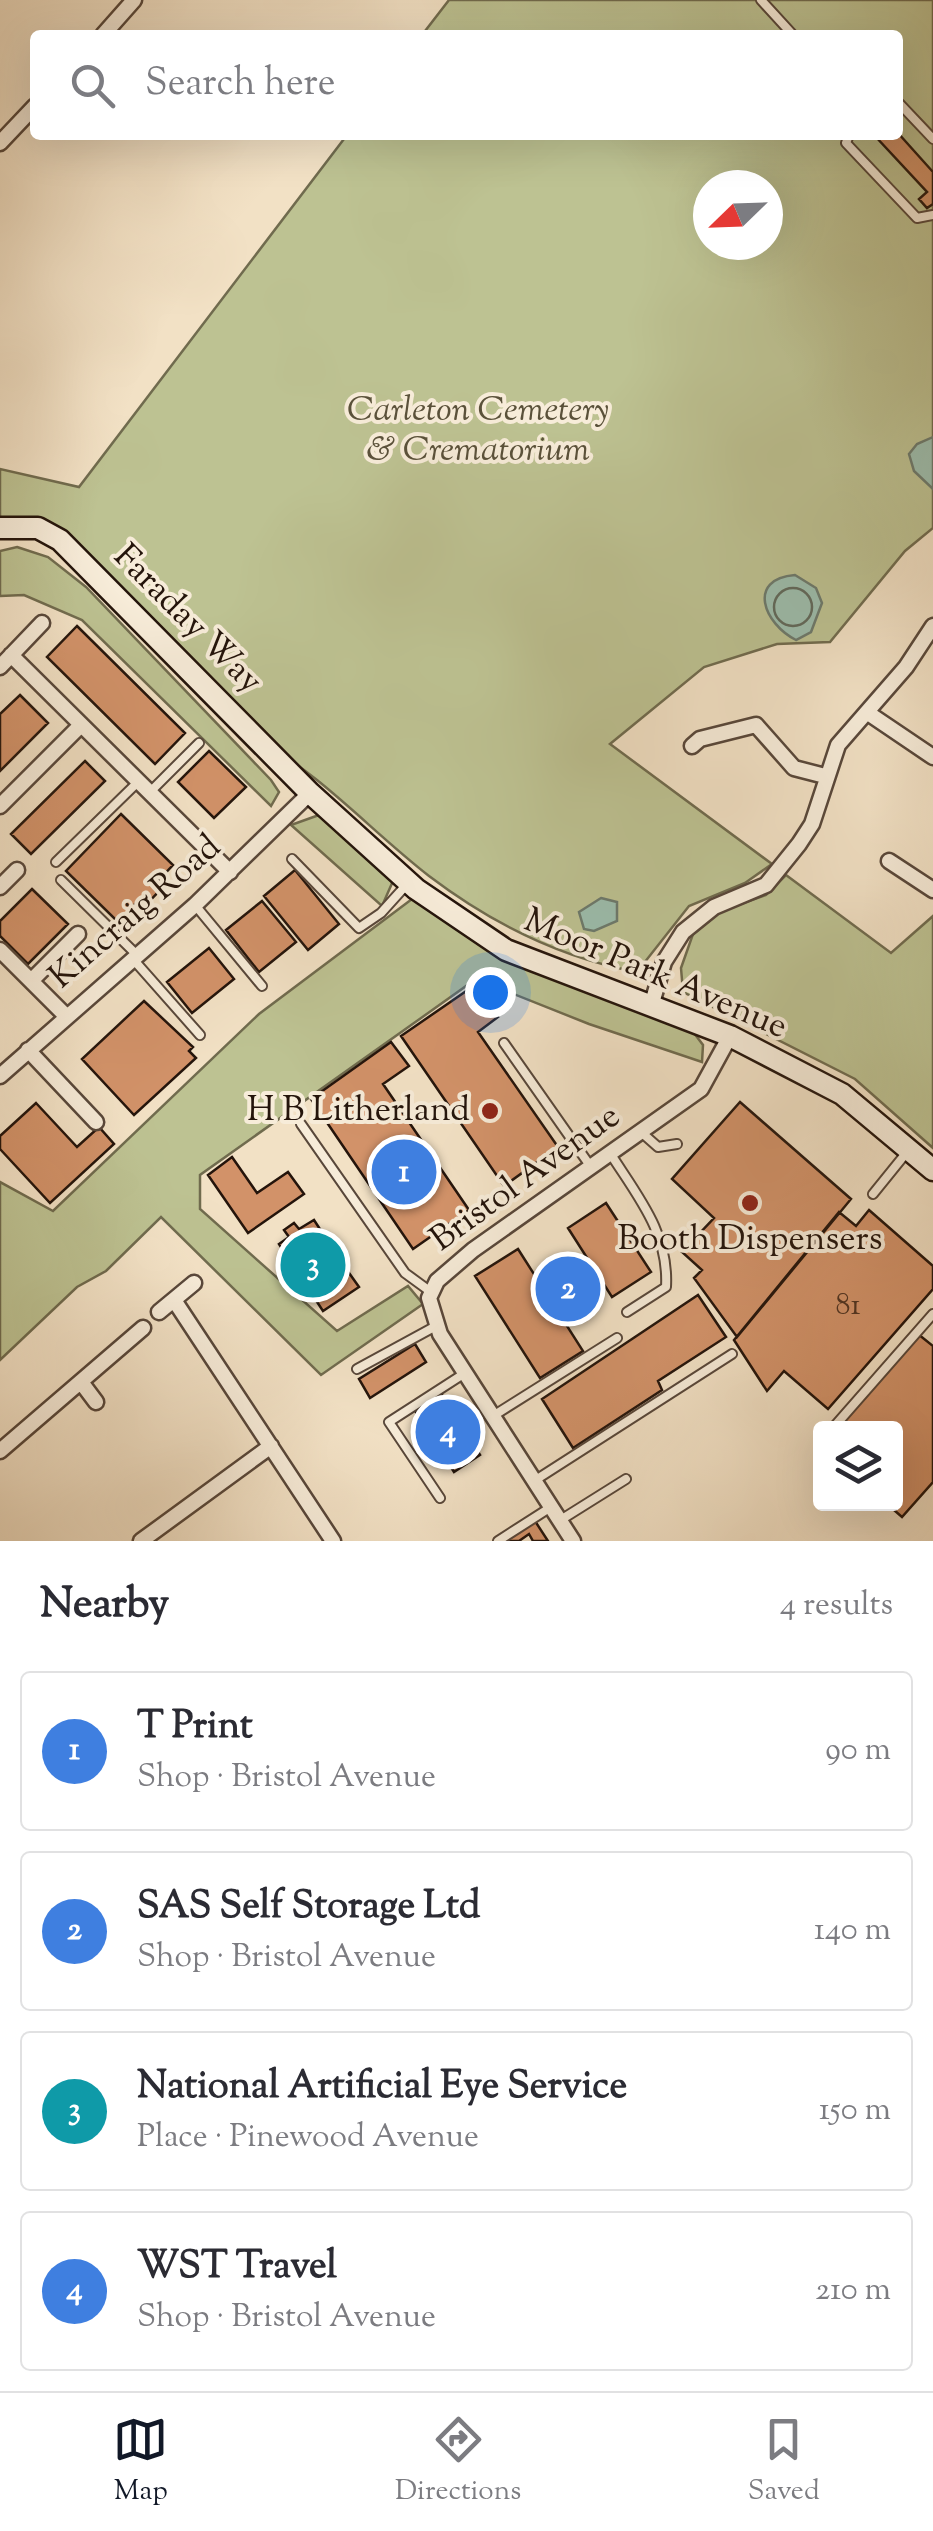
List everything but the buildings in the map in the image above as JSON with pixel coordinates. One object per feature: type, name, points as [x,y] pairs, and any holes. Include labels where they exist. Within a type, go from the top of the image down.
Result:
[{"type":"street","points":[[107,30],[134,0]]},
{"type":"street","points":[[0,143],[30,111]]},
{"type":"street","name":"Faraday Way","points":[[0,528],[38,528],[60,540],[310,794]]},
{"type":"street","points":[[0,667],[42,623]]},
{"type":"street","points":[[652,1003],[664,962],[683,932],[714,907],[766,885],[799,844],[824,794],[825,776],[846,734],[868,713],[933,626]]},
{"type":"street","points":[[12,655],[230,872]]},
{"type":"street","points":[[868,713],[933,756]]},
{"type":"street","points":[[692,746],[700,739],[758,718],[786,762],[825,776]]},
{"type":"street","points":[[0,806],[81,725]]},
{"type":"street","name":"Kincraig Road","points":[[0,1076],[194,905],[310,794]]},
{"type":"street","name":"Moor Park Avenue","points":[[310,794],[409,882],[506,950],[730,1036],[854,1101],[933,1170]]},
{"type":"street","points":[[889,862],[927,886],[933,871]]},
{"type":"street","points":[[0,887],[16,870]]},
{"type":"street","points":[[31,981],[78,934]]},
{"type":"street","points":[[0,950],[65,1015]]},
{"type":"street","name":"Bristol Avenue","points":[[573,1541],[436,1326],[428,1301],[430,1292],[474,1250],[701,1089],[730,1036]]},
{"type":"street","points":[[28,1050],[96,1122]]},
{"type":"street","points":[[159,1312],[194,1283]]},
{"type":"street","points":[[174,1300],[333,1541]]},
{"type":"street","points":[[0,1451],[143,1328]]},
{"type":"street","points":[[81,1382],[96,1402]]},
{"type":"street","points":[[141,1541],[271,1446]]},
{"type":"lane","points":[[761,0],[788,30]]},
{"type":"lane","points":[[903,107],[933,139]]},
{"type":"lane","points":[[847,140],[917,218],[933,215]]},
{"type":"lane","points":[[150,794],[198,743]]},
{"type":"lane","points":[[56,862],[138,782]]},
{"type":"lane","points":[[292,858],[358,928],[382,913],[409,882]]},
{"type":"lane","points":[[61,880],[134,956],[200,1035]]},
{"type":"lane","points":[[194,905],[262,986]]},
{"type":"lane","points":[[504,1043],[591,1167]]},
{"type":"lane","points":[[301,1124],[405,1273],[430,1292]]},
{"type":"lane","points":[[640,1132],[658,1147],[677,1144]]},
{"type":"lane","points":[[873,1194],[910,1148]]},
{"type":"lane","points":[[610,1154],[654,1220],[668,1258],[666,1286],[627,1312]]},
{"type":"lane","points":[[839,1421],[933,1314]]},
{"type":"lane","points":[[356,1370],[397,1343],[436,1326]]},
{"type":"lane","points":[[492,1416],[618,1338]]},
{"type":"lane","points":[[534,1481],[732,1354]]},
{"type":"lane","points":[[440,1498],[389,1422],[465,1373]]},
{"type":"lane","points":[[498,1541],[626,1479]]},
{"type":"green space","name":"Carleton Cemetery & Crematorium","points":[[449,0],[933,0],[933,528],[905,551],[830,642],[777,644],[704,667],[610,744],[772,864],[745,883],[689,906],[637,972],[581,958],[527,936],[429,876],[305,771],[260,741],[60,540],[0,528],[0,469],[79,487],[343,140],[903,140],[903,30],[426,30]]},
{"type":"green space","points":[[17,547],[48,557],[86,587],[271,780],[279,792],[271,806],[82,620],[24,595],[0,596],[0,551]]},
{"type":"green space","points":[[319,815],[393,881],[382,906],[291,825]]},
{"type":"green space","points":[[786,875],[891,953],[933,916],[933,1148],[855,1079],[683,992],[681,968],[693,934],[721,911],[766,895]]},
{"type":"green space","points":[[412,899],[499,958],[694,1033],[703,1045],[702,1062],[589,1024],[476,979],[200,1175],[200,1209],[337,1331],[408,1286],[423,1304],[321,1375],[161,1217],[106,1271],[77,1287],[0,1360],[0,1182],[53,1211],[259,1014]]},
{"type":"water","points":[[933,437],[933,489],[914,471],[909,454],[917,444]]},
{"type":"water","points":[[795,575],[816,588],[822,603],[811,632],[796,640],[775,624],[765,603],[770,585]]},
{"type":"water","points":[[601,898],[617,902],[617,921],[594,931],[584,929],[579,912]]},
{"type":"place","name":"H B Litherland","points":[[490,1111]]},
{"type":"place","name":"T Print","points":[[404,1172]]},
{"type":"place","name":"Booth Dispensers","points":[[750,1203]]},
{"type":"place","name":"National Artificial Eye Service","points":[[313,1265]]},
{"type":"place","name":"SAS Self Storage Ltd","points":[[568,1289]]},
{"type":"place","name":"WST Travel","points":[[448,1432]]}]
